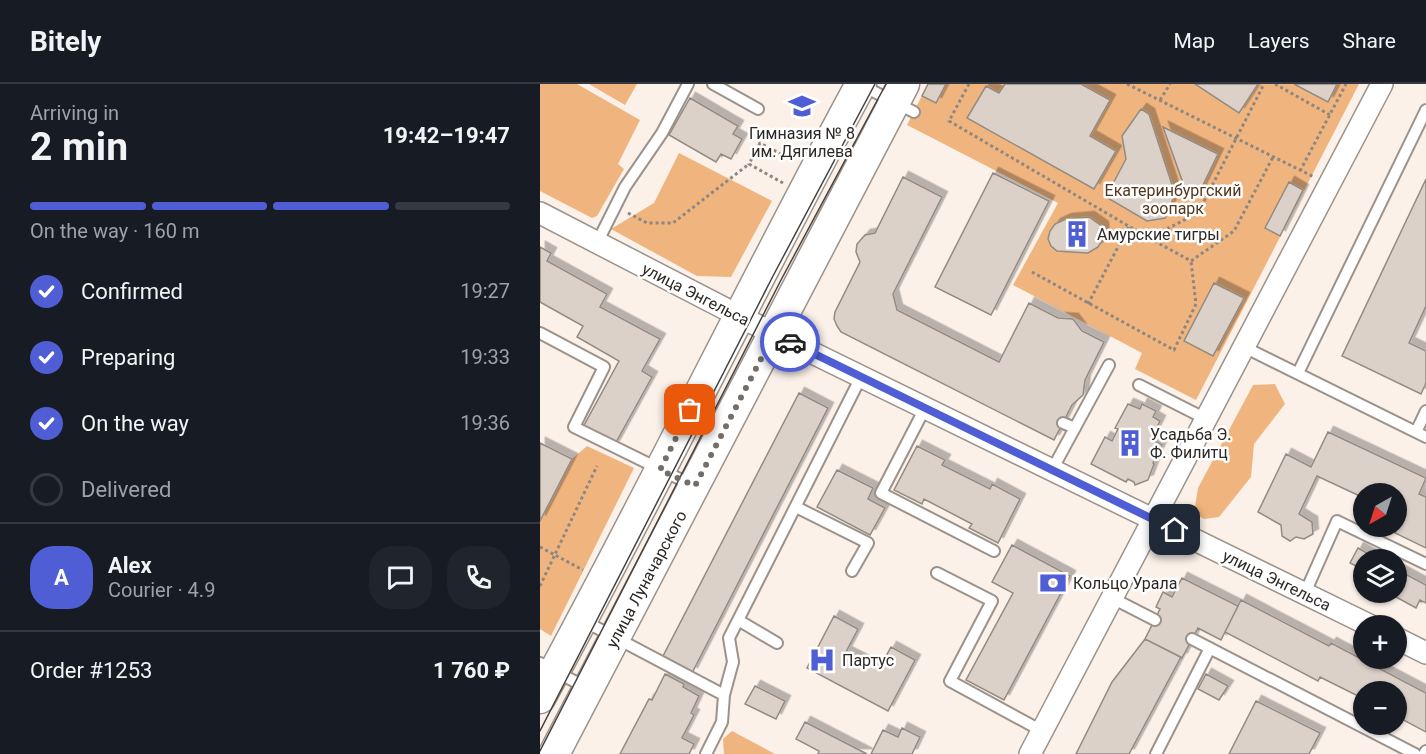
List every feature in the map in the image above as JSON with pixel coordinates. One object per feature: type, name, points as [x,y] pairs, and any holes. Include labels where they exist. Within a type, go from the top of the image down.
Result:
[{"type":"main road","points":[[540,698],[548,667],[583,620],[739,315],[861,85]]},
{"type":"main road","name":"улица Луначарского","points":[[554,754],[774,334],[904,99]]},
{"type":"street","points":[[1030,754],[1382,84]]},
{"type":"street","name":"улица Энгельса","points":[[540,213],[774,334],[1353,617]]},
{"type":"street","points":[[1407,643],[1426,652]]},
{"type":"lane","points":[[597,243],[625,187],[662,133],[688,84]]},
{"type":"lane","points":[[713,84],[758,109]]},
{"type":"lane","points":[[861,85],[904,99]]},
{"type":"lane","points":[[1298,373],[1426,110]]},
{"type":"lane","points":[[540,333],[604,367],[574,427],[695,486]]},
{"type":"lane","points":[[1244,346],[1421,434],[1426,411]]},
{"type":"lane","points":[[1052,470],[1109,365]]},
{"type":"lane","points":[[706,754],[722,722],[724,695],[733,662],[729,638],[861,377]]},
{"type":"lane","points":[[1139,385],[1206,418]]},
{"type":"lane","points":[[925,408],[881,493],[994,551]]},
{"type":"lane","points":[[1063,423],[1075,428]]},
{"type":"lane","points":[[796,507],[868,543],[852,572]]},
{"type":"lane","points":[[1305,593],[1337,521],[1426,564]]},
{"type":"lane","points":[[937,573],[992,601],[950,681],[1042,730]]},
{"type":"lane","points":[[1112,598],[1155,620]]},
{"type":"lane","points":[[583,620],[724,695]]},
{"type":"lane","points":[[738,620],[777,643]]},
{"type":"lane","points":[[1192,639],[1415,754]]},
{"type":"lane","points":[[1156,754],[1210,648]]},
{"type":"lane","points":[[548,667],[588,689]]},
{"type":"path","points":[[969,84],[949,121],[1191,261]]},
{"type":"path","points":[[1127,84],[1312,176]]},
{"type":"path","points":[[1160,100],[1170,84]]},
{"type":"path","points":[[1149,238],[1198,213],[1264,84]]},
{"type":"path","points":[[1275,84],[1330,115]]},
{"type":"path","points":[[1300,171],[1346,84]]},
{"type":"path","points":[[616,206],[647,223],[674,223],[749,164],[760,143],[795,162]]},
{"type":"path","points":[[1191,261],[1234,231],[1273,157]]},
{"type":"path","points":[[749,164],[784,183]]},
{"type":"path","points":[[1088,304],[1129,226]]},
{"type":"path","points":[[1032,273],[1174,350],[1196,304],[1191,261]]},
{"type":"path","points":[[540,586],[597,466]]},
{"type":"path","points":[[540,547],[589,573]]},
{"type":"green space","points":[[540,84],[577,84],[640,120],[618,164],[624,169],[597,216],[592,218],[540,191]]},
{"type":"green space","points":[[589,84],[637,84],[625,105]]},
{"type":"green space","name":"Екатеринбургский зоопарк","points":[[928,84],[1359,84],[1196,400],[1135,369],[1142,353],[1013,285],[1058,203],[907,125]]},
{"type":"green space","points":[[679,153],[772,201],[731,277],[697,276],[611,229],[654,203]]},
{"type":"green space","points":[[1275,384],[1285,404],[1254,444],[1251,477],[1219,517],[1204,519],[1194,513],[1198,488],[1253,385]]},
{"type":"green space","points":[[587,446],[634,468],[551,636],[540,629],[540,521],[572,459]]},
{"type":"green space","points":[[732,731],[775,754],[724,754],[723,739]]},
{"type":"building","points":[[928,84],[946,84],[936,103],[922,96]]},
{"type":"building","points":[[1005,84],[1081,84],[1110,100],[1090,136],[1116,151],[1094,189],[967,118],[986,86],[999,93]]},
{"type":"building","points":[[1195,84],[1258,84],[1239,113]]},
{"type":"building","points":[[1294,84],[1337,84],[1328,102]]},
{"type":"building","points":[[690,98],[738,126],[733,134],[742,139],[731,159],[721,154],[716,162],[669,135]]},
{"type":"building","points":[[1141,109],[1149,114],[1175,194],[1165,218],[1147,221],[1106,197],[1126,159],[1122,136]]},
{"type":"building","points":[[1163,127],[1218,154],[1200,191],[1187,194]]},
{"type":"building","points":[[993,173],[1049,201],[991,315],[935,287]]},
{"type":"building","points":[[903,177],[942,197],[893,294],[897,310],[999,362],[1029,303],[1058,318],[1073,319],[1082,331],[1104,342],[1085,380],[1083,395],[1072,405],[1054,440],[841,332],[837,326],[834,319],[835,312],[860,262],[856,252],[857,244],[865,235],[875,233]]},
{"type":"building","points":[[1426,179],[1426,306],[1409,343],[1426,351],[1426,383],[1421,394],[1342,356]]},
{"type":"building","points":[[1289,182],[1303,190],[1280,236],[1265,228]]},
{"type":"building","name":"Амурские тигры","points":[[1089,217],[1103,227],[1104,238],[1098,247],[1088,253],[1057,251],[1051,246],[1048,239],[1055,224],[1066,219]]},
{"type":"building","points":[[540,247],[551,253],[547,261],[607,294],[600,307],[660,339],[642,371],[652,377],[614,446],[582,429],[619,361],[577,337],[583,326],[540,302]]},
{"type":"building","points":[[1214,283],[1244,298],[1213,356],[1184,341]]},
{"type":"building","points":[[799,393],[828,408],[692,673],[662,658]]},
{"type":"building","name":"Усадьба Э. Ф. Филитц","points":[[1128,404],[1140,409],[1142,404],[1156,411],[1153,417],[1160,421],[1151,439],[1162,445],[1148,480],[1135,485],[1128,479],[1126,482],[1091,464],[1105,437],[1112,441],[1118,429],[1115,428]]},
{"type":"building","points":[[1328,432],[1426,478],[1419,494],[1426,497],[1426,548],[1403,537],[1407,537],[1407,483],[1353,483],[1353,493],[1317,476],[1299,514],[1312,522],[1313,534],[1304,539],[1296,537],[1290,541],[1282,536],[1281,525],[1258,512],[1286,454],[1311,467]]},
{"type":"building","points":[[540,443],[572,459],[540,521]]},
{"type":"building","points":[[917,446],[945,460],[942,465],[990,489],[992,484],[1020,499],[998,543],[969,528],[972,524],[924,499],[922,504],[894,490]]},
{"type":"building","points":[[837,470],[873,488],[868,499],[885,508],[870,535],[817,507]]},
{"type":"building","points":[[1012,545],[1070,576],[1004,700],[966,680],[1013,593],[992,582]]},
{"type":"building","points":[[1407,575],[1426,585],[1426,603],[1420,600],[1416,608],[1407,603]]},
{"type":"building","points":[[1182,578],[1238,606],[1221,640],[1198,628],[1182,658],[1145,639],[1160,609],[1156,607],[1163,592],[1172,597]]},
{"type":"building","points":[[1241,600],[1329,646],[1331,643],[1353,655],[1353,669],[1380,669],[1403,681],[1353,681],[1353,694],[1320,677],[1318,681],[1225,632]]},
{"type":"building","points":[[834,616],[858,629],[846,652],[879,669],[891,647],[915,660],[888,711],[807,668]]},
{"type":"building","points":[[1145,639],[1181,657],[1129,754],[1076,754],[1112,682]]},
{"type":"building","points":[[665,674],[684,684],[683,687],[699,696],[691,713],[694,715],[682,738],[694,744],[689,754],[620,754],[649,699],[652,700]]},
{"type":"building","points":[[1206,674],[1228,686],[1219,700],[1198,689]]},
{"type":"building","points":[[1407,683],[1426,693],[1426,732],[1407,722]]},
{"type":"building","points":[[755,686],[785,701],[776,719],[745,704]]},
{"type":"building","points":[[1256,701],[1320,733],[1309,754],[1229,754]]},
{"type":"building","points":[[805,722],[867,754],[818,754],[819,751],[796,739]]},
{"type":"building","points":[[902,728],[920,737],[912,754],[871,754],[883,730],[898,737]]},
{"type":"tram line","points":[[540,731],[773,276],[875,84]]},
{"type":"tram line","points":[[540,751],[781,280],[886,84]]},
{"type":"way so far","points":[[690,410],[660,470],[695,486],[774,334],[790,342]]},
{"type":"place","name":"Гимназия № 8 им. Дягилева","points":[[802,106]]},
{"type":"place","name":"Амурские тигры","points":[[1077,234]]},
{"type":"place","name":"Усадьба Э. Ф. Филитц","points":[[1130,443]]},
{"type":"place","name":"Кольцо Урала","points":[[1053,583]]},
{"type":"place","name":"Партус","points":[[822,660]]},
{"type":"route","points":[[790,342],[1175,530]]}]
